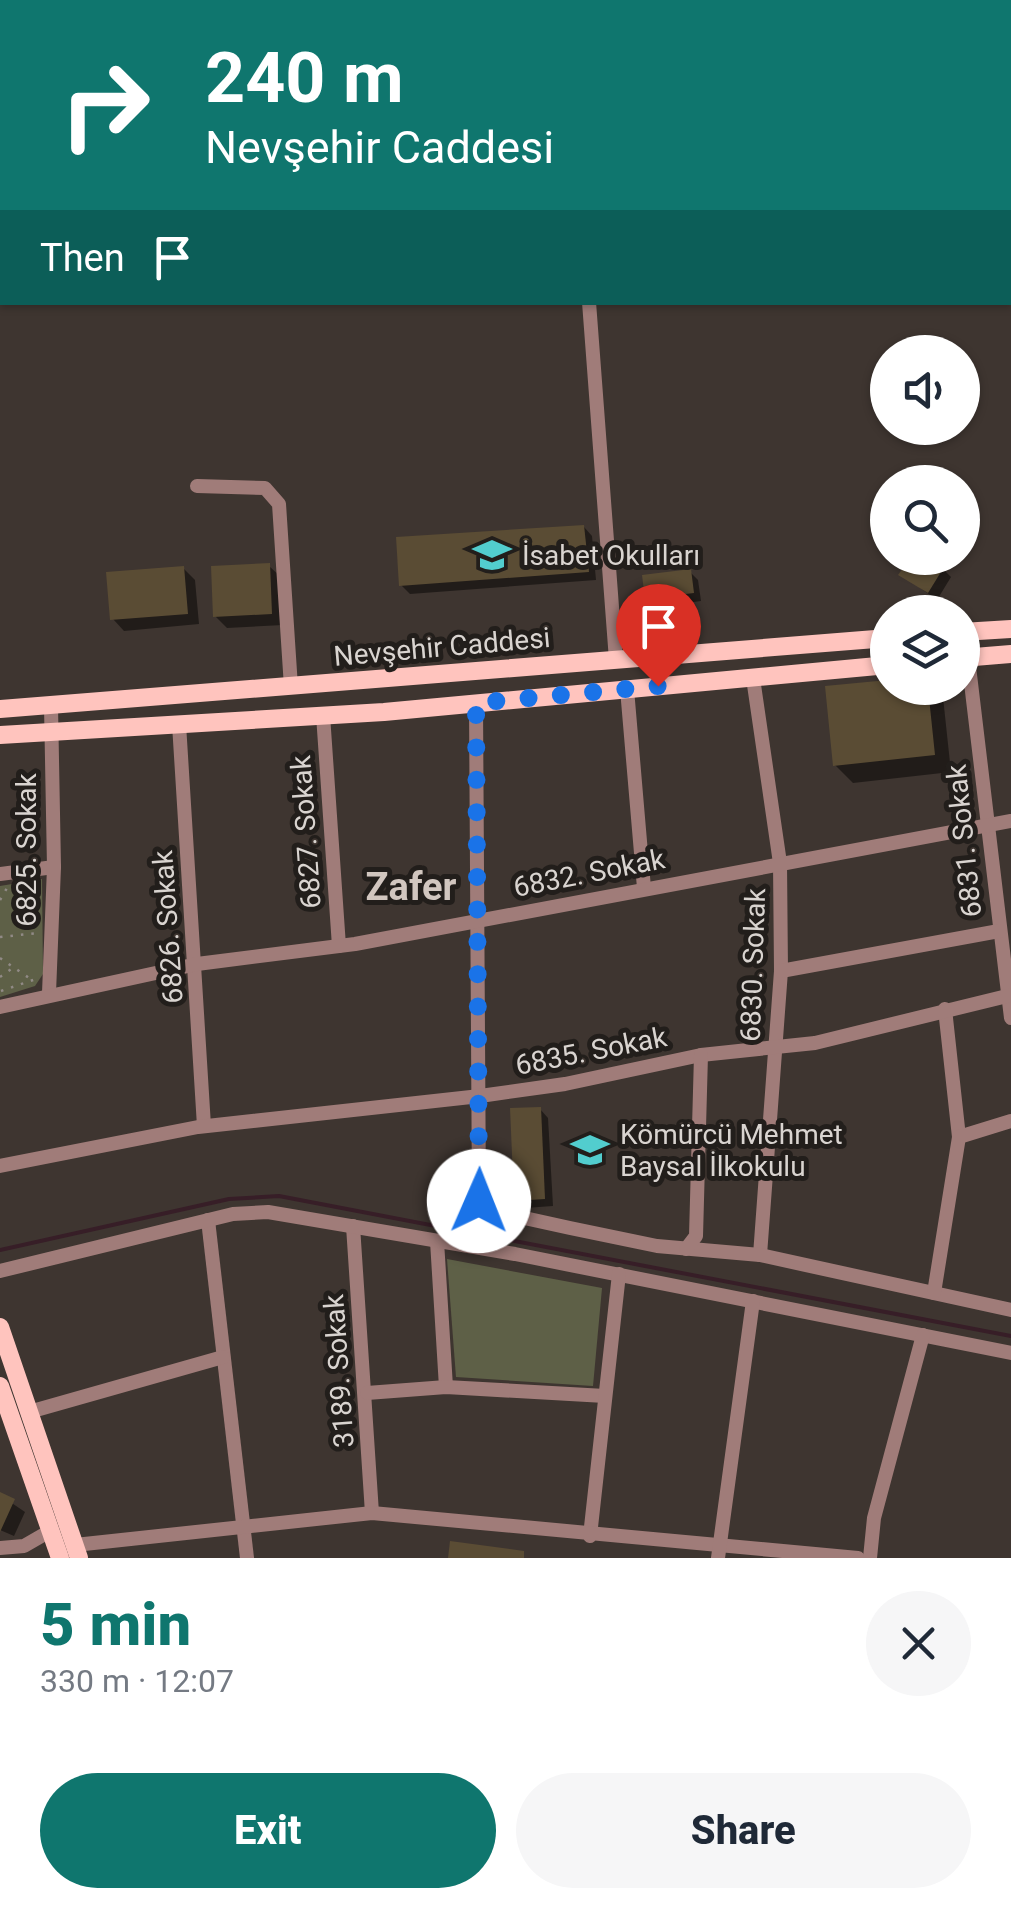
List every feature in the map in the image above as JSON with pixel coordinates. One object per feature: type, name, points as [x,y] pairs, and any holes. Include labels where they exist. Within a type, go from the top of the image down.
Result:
[{"type":"main road","points":[[980,631],[1011,629]]},
{"type":"main road","name":"Nevşehir Caddesi","points":[[0,709],[870,639]]},
{"type":"main road","points":[[980,657],[1011,654]]},
{"type":"main road","points":[[0,735],[323,716],[870,667]]},
{"type":"main road","points":[[0,1327],[77,1552]]},
{"type":"main road","points":[[0,1386],[60,1558]]},
{"type":"street","points":[[590,305],[616,660]]},
{"type":"street","points":[[196,486],[265,488],[279,504],[291,687]]},
{"type":"street","name":"6830. Sokak","points":[[753,678],[780,863],[781,971],[760,1255]]},
{"type":"street","points":[[626,689],[644,888]]},
{"type":"street","points":[[476,703],[479,1201],[502,1213],[686,1249],[760,1255],[1011,1310]]},
{"type":"street","name":"6831. Sokak","points":[[972,705],[1011,1018]]},
{"type":"street","name":"6825. Sokak","points":[[49,993],[54,867],[51,706]]},
{"type":"street","name":"6827. Sokak","points":[[323,716],[339,946]]},
{"type":"street","name":"6826. Sokak","points":[[179,724],[197,964],[204,1126]]},
{"type":"street","name":"6832. Sokak","points":[[0,1006],[197,964],[339,946],[1011,821]]},
{"type":"street","points":[[4,881],[54,867]]},
{"type":"street","points":[[781,971],[1000,932]]},
{"type":"street","name":"6835. Sokak","points":[[0,1166],[204,1126],[480,1096],[565,1084],[701,1055],[776,1049],[1009,995]]},
{"type":"street","points":[[934,1293],[959,1137],[945,1010]]},
{"type":"street","points":[[686,1249],[696,1236],[701,1055]]},
{"type":"street","points":[[959,1137],[1011,1120]]},
{"type":"street","points":[[0,1271],[208,1220],[268,1212],[619,1274],[1011,1353]]},
{"type":"street","points":[[208,1220],[246,1558]]},
{"type":"street","name":"3189. Sokak","points":[[353,1226],[367,1392],[372,1513]]},
{"type":"street","points":[[437,1240],[446,1387]]},
{"type":"street","points":[[590,1536],[619,1274]]},
{"type":"street","points":[[718,1553],[753,1301]]},
{"type":"street","points":[[870,1558],[874,1518],[922,1335]]},
{"type":"street","points":[[29,1412],[223,1357]]},
{"type":"street","points":[[367,1392],[446,1387],[605,1396]]},
{"type":"street","points":[[77,1552],[372,1513],[718,1553],[858,1558]]},
{"type":"street","points":[[0,1548],[24,1546],[50,1531]]},
{"type":"path","points":[[0,900],[4,881]]},
{"type":"path","points":[[0,937],[40,933],[40,947]]},
{"type":"path","points":[[0,958],[34,981]]},
{"type":"path","points":[[0,977],[14,967]]},
{"type":"path","points":[[0,992],[34,981],[39,975]]},
{"type":"green space","points":[[42,879],[43,974],[35,986],[0,997],[0,886]]},
{"type":"green space","points":[[447,1259],[602,1288],[593,1386],[456,1377]]},
{"type":"building","name":"İsabet Okulları","points":[[584,525],[589,572],[399,586],[396,537]]},
{"type":"building","points":[[270,563],[272,614],[213,617],[211,566]]},
{"type":"building","points":[[184,566],[188,614],[110,620],[106,572]]},
{"type":"building","points":[[691,569],[694,593],[645,599],[642,575]]},
{"type":"building","points":[[898,575],[939,575],[928,593]]},
{"type":"building","points":[[870,682],[870,705],[930,705],[935,755],[833,766],[825,686]]},
{"type":"building","points":[[541,1107],[545,1199],[514,1201],[510,1108]]},
{"type":"building","points":[[0,1492],[15,1499],[0,1532]]},
{"type":"building","points":[[450,1541],[524,1551],[524,1558],[448,1558]]},
{"type":"waterway","points":[[0,1250],[229,1199],[279,1196],[1011,1336]]},
{"type":"place","name":"İsabet Okulları","points":[[492,555]]},
{"type":"place","name":"Kömürcü Mehmet Baysal İlkokulu","points":[[590,1150]]},
{"type":"district","name":"Zafer","points":[[411,887]]},
{"type":"route","points":[[479,1201],[476,703],[658,686]]}]
